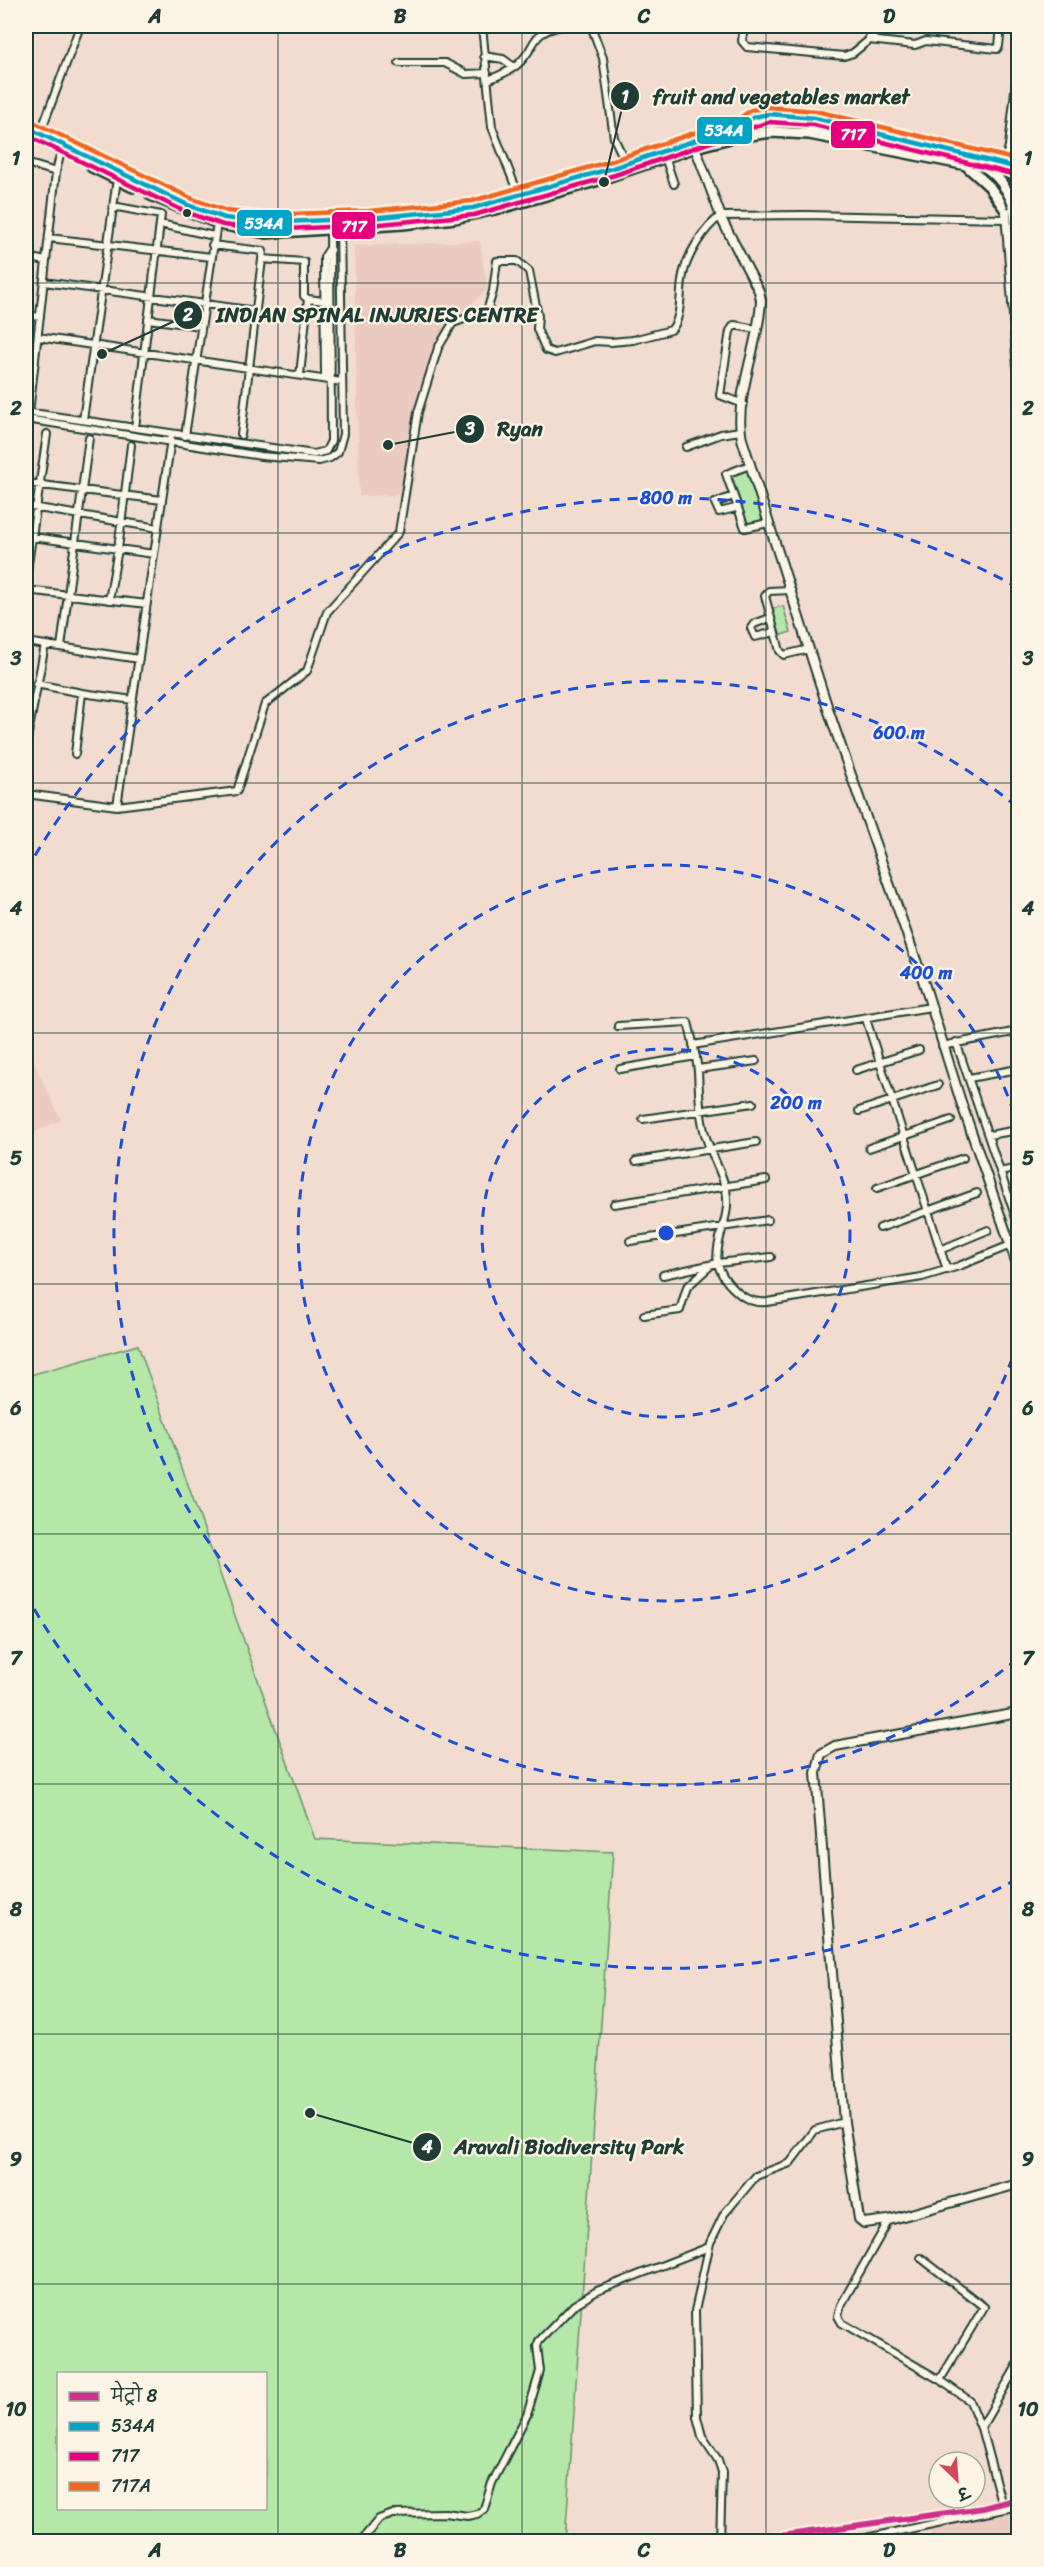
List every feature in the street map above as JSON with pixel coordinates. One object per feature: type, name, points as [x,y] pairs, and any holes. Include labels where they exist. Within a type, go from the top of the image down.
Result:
[{"type":"main road","points":[[520,199],[744,124],[754,117],[769,114],[815,118],[1011,170]]},
{"type":"main road","points":[[744,124],[798,123],[986,166],[1008,190],[1009,207],[1018,238]]},
{"type":"main road","points":[[26,127],[148,187],[213,214],[251,223],[335,225]]},
{"type":"main road","points":[[26,133],[116,181],[191,214],[217,223],[266,233],[454,211],[520,199],[592,182],[695,147],[759,133],[798,132],[1011,170]]},
{"type":"street","points":[[40,134],[80,26]]},
{"type":"street","points":[[482,26],[492,127],[520,199]]},
{"type":"street","points":[[399,63],[445,63],[466,74],[488,77],[514,67],[525,57],[533,41],[543,31],[561,26]]},
{"type":"street","points":[[591,26],[603,58],[614,138],[626,163]]},
{"type":"street","points":[[744,26],[743,44],[747,47],[844,56],[853,53],[876,34],[881,26]]},
{"type":"street","points":[[869,39],[871,26]]},
{"type":"street","points":[[869,39],[915,45],[926,40],[997,49],[1001,26]]},
{"type":"street","points":[[484,56],[503,60],[514,67]]},
{"type":"street","points":[[1018,63],[1009,146],[1011,170],[1006,219],[1018,368]]},
{"type":"street","points":[[695,147],[721,216],[761,296],[740,431],[809,649],[931,1007],[942,1046],[1014,1243],[1018,1267]]},
{"type":"street","points":[[27,415],[35,364],[56,172],[61,151]]},
{"type":"street","points":[[664,157],[674,184]]},
{"type":"street","points":[[26,163],[56,172]]},
{"type":"street","points":[[1011,170],[1018,193]]},
{"type":"street","points":[[83,420],[116,181]]},
{"type":"street","points":[[113,210],[118,207],[161,215],[135,428]]},
{"type":"street","points":[[26,794],[117,806],[237,791],[264,704],[307,671],[327,612],[399,532],[418,412],[438,348],[453,323],[487,311],[493,291],[497,261],[517,261],[529,271],[538,316],[537,329],[546,350],[561,352],[595,341],[616,342],[661,334],[675,325],[684,271],[706,230],[721,216],[805,215],[1006,219]]},
{"type":"street","points":[[185,436],[217,223]]},
{"type":"street","points":[[160,224],[214,236]]},
{"type":"street","points":[[328,379],[330,248],[335,225]]},
{"type":"street","points":[[27,415],[135,428],[261,456],[319,461],[330,458],[338,452],[342,441],[342,382],[335,225]]},
{"type":"street","points":[[49,238],[108,247],[211,257]]},
{"type":"street","points":[[212,245],[263,251],[241,435]]},
{"type":"street","points":[[27,415],[172,437],[185,436],[314,454],[326,451],[331,441],[324,257],[330,248]]},
{"type":"street","points":[[26,257],[46,261]]},
{"type":"street","points":[[262,259],[303,262],[304,294],[308,299],[324,301]]},
{"type":"street","points":[[44,282],[256,311]]},
{"type":"street","points":[[300,375],[308,299]]},
{"type":"street","points":[[26,315],[40,317]]},
{"type":"street","points":[[148,318],[201,326]]},
{"type":"street","points":[[743,404],[720,395],[728,342],[734,325],[756,329]]},
{"type":"street","points":[[38,337],[342,382]]},
{"type":"street","points":[[26,362],[35,364]]},
{"type":"street","points":[[686,447],[721,434],[740,431]]},
{"type":"street","points":[[26,578],[29,537],[37,508],[47,434]]},
{"type":"street","points":[[117,806],[172,437]]},
{"type":"street","points":[[61,647],[89,438]]},
{"type":"street","points":[[109,600],[122,522],[131,445]]},
{"type":"street","points":[[326,451],[330,458]]},
{"type":"street","points":[[750,465],[726,474],[736,508],[745,528],[768,523]]},
{"type":"street","points":[[26,483],[162,500]]},
{"type":"street","points":[[733,495],[715,503],[719,512],[736,508]]},
{"type":"street","points":[[26,506],[158,528]]},
{"type":"street","points":[[29,537],[154,554]]},
{"type":"street","points":[[26,590],[147,604]]},
{"type":"street","points":[[790,590],[769,591],[765,596],[781,654],[809,649]]},
{"type":"street","points":[[770,618],[754,624],[751,628],[755,637],[774,632]]},
{"type":"street","points":[[26,642],[139,659]]},
{"type":"street","points":[[26,744],[45,645]]},
{"type":"street","points":[[36,684],[133,700]]},
{"type":"street","points":[[75,754],[82,693]]},
{"type":"street","points":[[693,1045],[931,1007]]},
{"type":"street","points":[[866,1018],[947,1270]]},
{"type":"street","points":[[618,1026],[686,1021],[696,1056],[700,1112],[709,1150],[725,1187],[727,1203],[715,1264],[731,1287],[743,1297],[759,1302],[902,1281],[947,1270],[1014,1243]]},
{"type":"street","points":[[942,1046],[1018,1031]]},
{"type":"street","points":[[956,1042],[1000,1172],[1016,1206],[1018,1224]]},
{"type":"street","points":[[856,1070],[919,1050]]},
{"type":"street","points":[[620,1068],[696,1056]]},
{"type":"street","points":[[698,1070],[756,1061]]},
{"type":"street","points":[[969,1078],[1018,1070]]},
{"type":"street","points":[[859,1111],[938,1085]]},
{"type":"street","points":[[643,1119],[753,1103]]},
{"type":"street","points":[[869,1148],[951,1120]]},
{"type":"street","points":[[989,1135],[1018,1130]]},
{"type":"street","points":[[636,1161],[756,1142]]},
{"type":"street","points":[[877,1188],[963,1158]]},
{"type":"street","points":[[1000,1172],[1018,1168]]},
{"type":"street","points":[[614,1204],[766,1180]]},
{"type":"street","points":[[880,1228],[977,1193]]},
{"type":"street","points":[[630,1241],[768,1220]]},
{"type":"street","points":[[940,1250],[988,1230]]},
{"type":"street","points":[[663,1275],[715,1264],[771,1257]]},
{"type":"street","points":[[644,1315],[680,1310],[687,1287],[715,1264]]},
{"type":"street","points":[[1018,1713],[835,1746],[824,1750],[819,1758],[816,1781],[844,2122],[859,2219],[864,2223],[889,2220],[1018,2184]]},
{"type":"street","points":[[720,2541],[722,2472],[718,2460],[702,2436],[697,2417],[695,2311],[709,2247],[724,2214],[756,2176],[790,2163],[815,2130],[844,2122]]},
{"type":"street","points":[[889,2220],[841,2305],[838,2316],[842,2323],[940,2380],[972,2403],[1003,2510]]},
{"type":"street","points":[[360,2541],[379,2519],[393,2514],[445,2513],[468,2516],[484,2509],[492,2483],[527,2415],[540,2371],[537,2346],[539,2341],[574,2305],[597,2291],[709,2247]]},
{"type":"street","points":[[921,2258],[984,2307],[940,2380]]},
{"type":"street","points":[[981,2428],[1018,2364]]},
{"type":"street","points":[[847,2541],[1018,2506]]},
{"type":"shaded area","points":[[480,241],[487,289],[445,332],[418,391],[416,478],[405,495],[359,496],[354,246]]},
{"type":"shaded area","points":[[32,1058],[61,1120],[26,1136],[26,1061]]},
{"type":"shaded area","points":[[1018,2505],[1018,2541],[932,2541],[929,2525]]},
{"type":"green space","points":[[734,469],[748,469],[764,517],[762,520],[749,525],[746,521],[731,472]]},
{"type":"green space","points":[[783,606],[791,632],[778,636],[770,609]]},
{"type":"green space","points":[[138,1345],[315,1839],[613,1852],[565,2541],[26,2542],[26,1376]]},
{"type":"metro line","name":"8","points":[[737,2542],[983,2508],[1018,2499]]},
{"type":"transit line","name":"717A","points":[[29,120],[193,199],[227,211],[264,215],[369,211],[472,201],[611,161],[741,117],[751,110],[768,107],[816,111],[1018,160]]},
{"type":"transit line","name":"534A","points":[[26,127],[190,206],[225,218],[264,223],[370,218],[473,208],[613,168],[744,124],[754,117],[769,114],[815,118],[1018,168]]},
{"type":"transit line","name":"717","points":[[26,135],[188,213],[223,225],[264,230],[370,225],[474,215],[615,175],[769,122],[814,125],[1016,175]]},
{"type":"place","name":"fruit and vegetables market","points":[[604,182]]},
{"type":"place","name":"INDIAN SPINAL INJURIES CENTRE","points":[[102,354]]},
{"type":"place","name":"Ryan","points":[[388,445]]},
{"type":"place","name":"Aravali Biodiversity Park","points":[[310,2113]]}]
